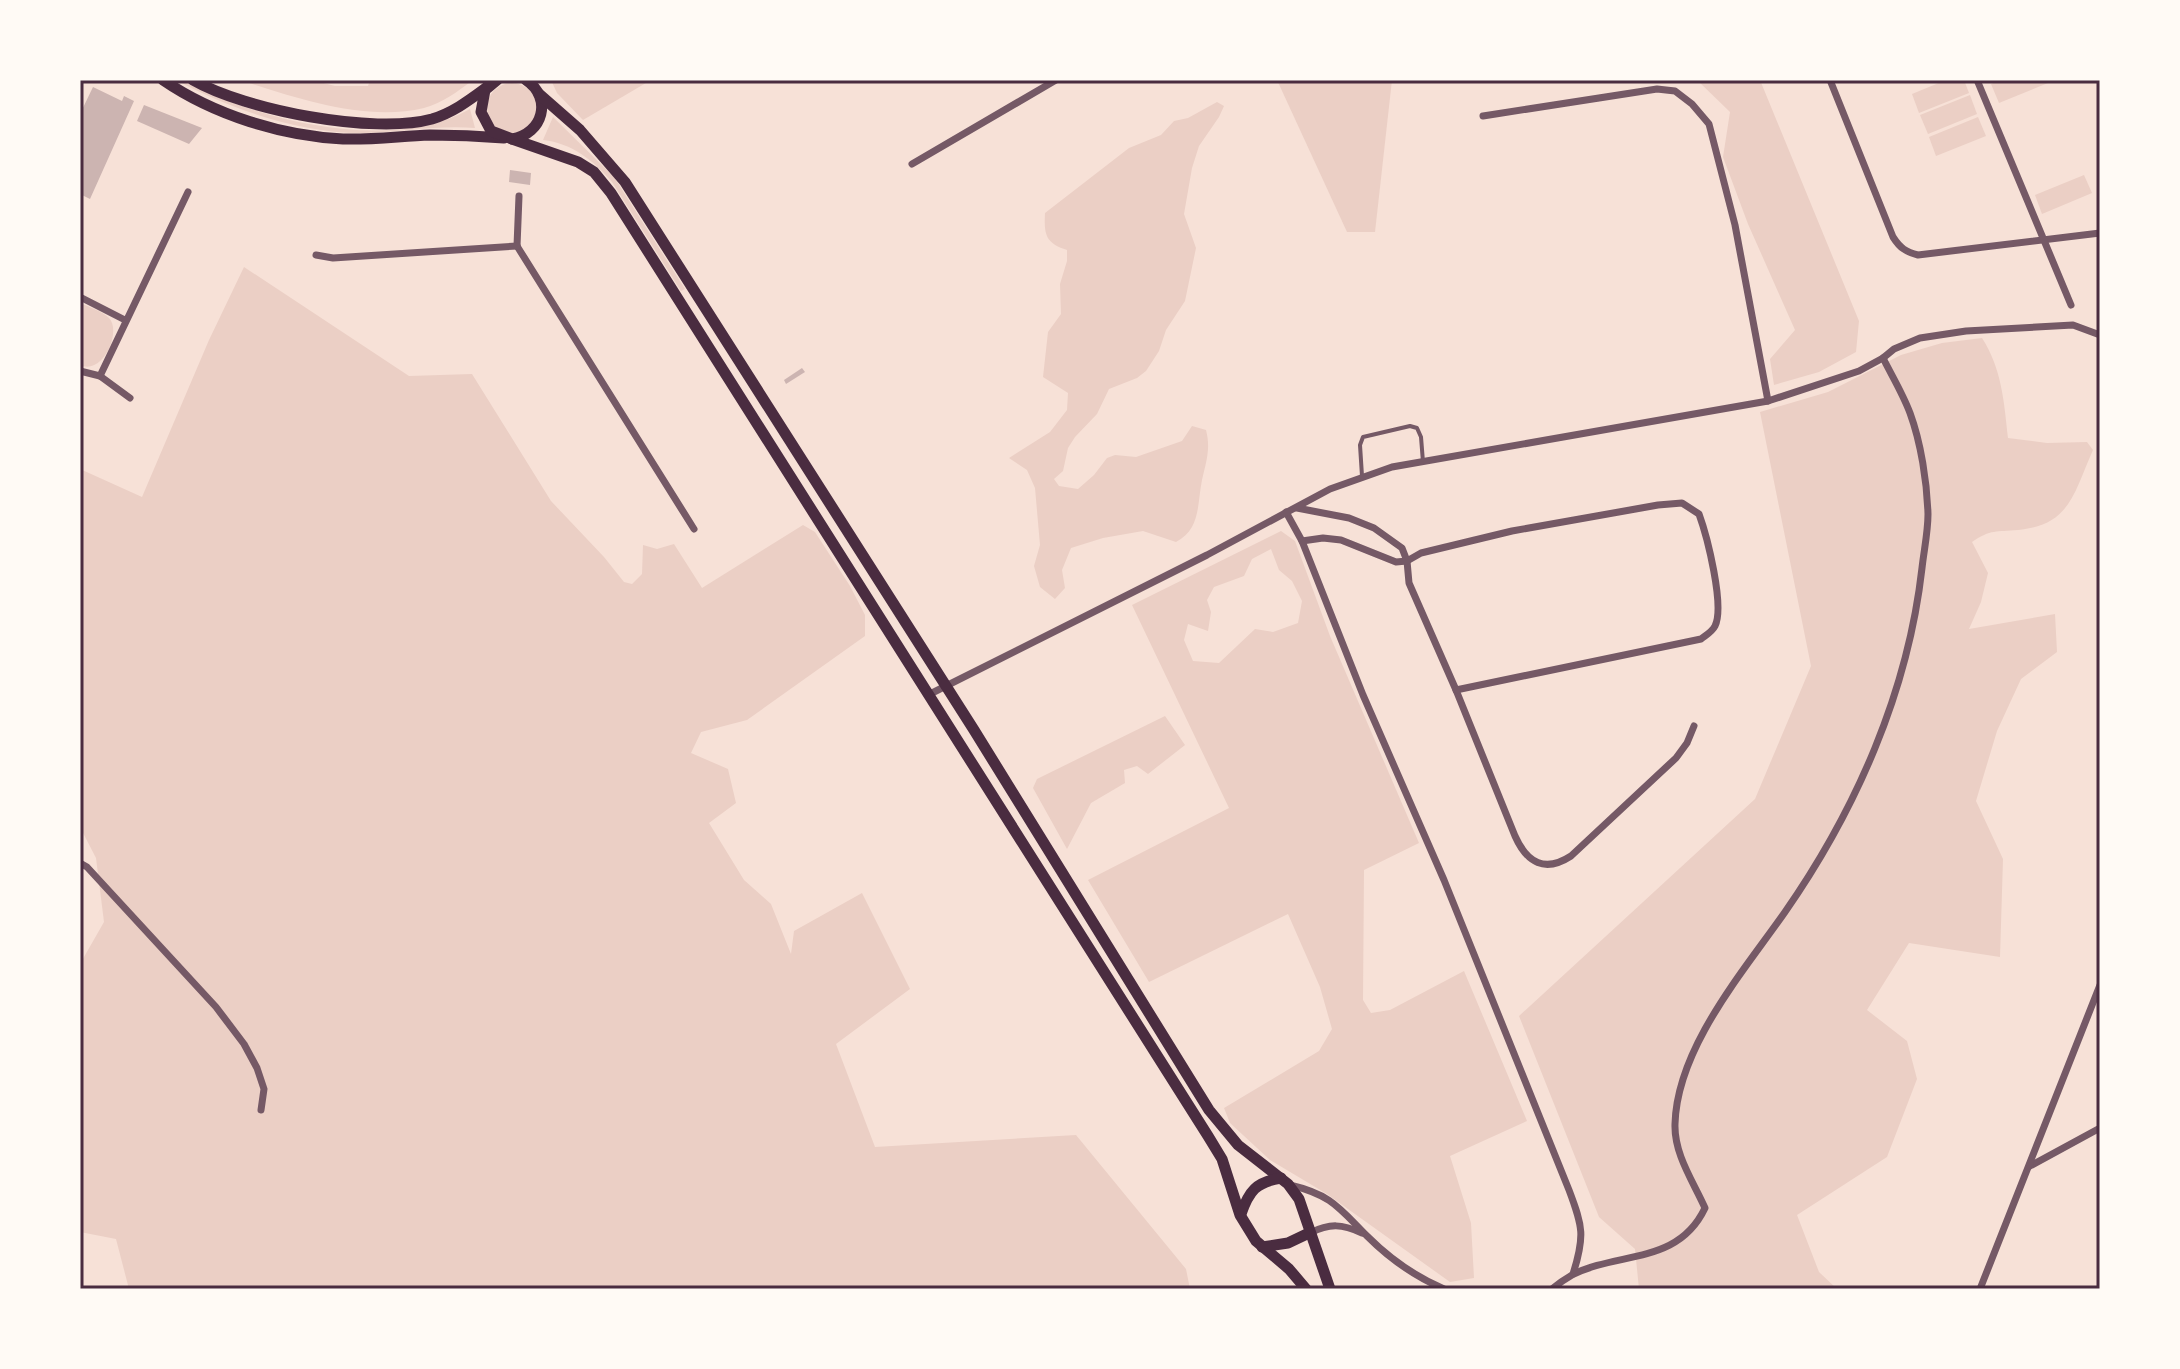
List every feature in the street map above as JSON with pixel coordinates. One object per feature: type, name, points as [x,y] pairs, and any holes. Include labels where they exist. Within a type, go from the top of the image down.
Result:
[{"type":"main road","points":[[163,80],[223,111],[290,131],[350,139],[443,135],[508,138],[526,135],[538,124],[542,109],[539,94]]},
{"type":"main road","points":[[193,80],[250,102],[289,112],[377,125],[403,124],[443,115],[464,105],[493,82]]},
{"type":"main road","points":[[526,80],[580,130],[625,182],[1209,1110],[1238,1145],[1284,1181],[1299,1199],[1330,1289]]},
{"type":"main road","points":[[493,82],[482,97],[482,119],[491,131],[578,162],[594,172],[611,193],[1222,1159],[1240,1215],[1261,1247],[1289,1269],[1306,1289]]},
{"type":"main road","points":[[1240,1215],[1246,1197],[1253,1188],[1261,1182],[1284,1181]]},
{"type":"main road","points":[[1261,1247],[1288,1243],[1309,1233]]},
{"type":"street","points":[[912,164],[1056,80]]},
{"type":"street","points":[[1977,80],[2071,305]]},
{"type":"street","points":[[1833,81],[1893,237],[1899,247],[1909,253],[1918,255],[2100,233]]},
{"type":"street","points":[[1483,116],[1657,89],[1675,91],[1692,104],[1709,124],[1735,225],[1768,401]]},
{"type":"street","points":[[100,376],[188,192]]},
{"type":"street","points":[[519,196],[517,246],[694,529]]},
{"type":"street","points":[[316,255],[333,258],[517,246]]},
{"type":"street","points":[[80,297],[125,320]]},
{"type":"street","points":[[930,694],[1207,555],[1330,489],[1362,476],[1423,462],[1768,401],[1831,381],[1920,338],[1966,331],[2073,325],[2098,334]]},
{"type":"street","points":[[1552,1289],[1573,1274],[1659,1251],[1697,1226],[1705,1208],[1676,1147],[1675,1122],[1691,1057],[1707,1024],[1799,893],[1843,821],[1894,697],[1918,601],[1928,515],[1924,474],[1910,413],[1883,358]]},
{"type":"street","points":[[80,371],[100,376],[130,398]]},
{"type":"street","points":[[1302,541],[1323,538],[1341,540],[1396,562],[1498,534],[1658,505],[1682,503],[1699,514],[1718,600],[1717,619],[1710,632],[1701,639],[1456,690]]},
{"type":"street","points":[[1297,508],[1349,518],[1374,528],[1402,548],[1409,583],[1521,849],[1528,858],[1558,864],[1571,856],[1676,758],[1694,726]]},
{"type":"street","points":[[1286,512],[1302,541],[1363,695],[1444,880],[1578,1212],[1582,1223],[1581,1248],[1573,1274]]},
{"type":"street","points":[[80,863],[87,867],[230,1025],[257,1068],[264,1089],[261,1110]]},
{"type":"street","points":[[1980,1289],[2100,985]]},
{"type":"street","points":[[2030,1166],[2100,1128]]},
{"type":"street","points":[[2036,1149],[2058,1152]]},
{"type":"street","points":[[1284,1181],[1326,1198],[1345,1211],[1367,1236],[1403,1265],[1444,1289]]},
{"type":"street","points":[[1309,1233],[1335,1225],[1367,1236]]},
{"type":"lane","points":[[1362,476],[1360,445],[1363,437],[1410,426],[1417,428],[1421,437],[1423,462]]},
{"type":"shaded area","points":[[176,80],[183,80],[248,108],[325,127],[403,129],[438,122],[470,109],[475,128],[364,133],[316,129],[243,110]]},
{"type":"shaded area","points":[[240,80],[312,80],[335,86],[368,86],[370,80],[473,80],[431,106],[401,112],[378,112],[331,106]]},
{"type":"shaded area","points":[[551,80],[651,80],[583,120],[557,93]]},
{"type":"shaded area","points":[[1277,80],[1392,80],[1375,232],[1347,232]]},
{"type":"shaded area","points":[[1697,80],[1760,80],[1859,321],[1856,352],[1819,372],[1774,385],[1770,359],[1795,330],[1748,224],[1723,157],[1730,112]]},
{"type":"shaded area","points":[[1946,80],[1964,80],[1969,93],[1919,113],[1912,94]]},
{"type":"shaded area","points":[[2001,80],[2047,80],[2048,83],[1999,103],[1991,84]]},
{"type":"shaded area","points":[[512,83],[529,91],[537,108],[529,125],[512,133],[495,125],[487,108],[495,91]]},
{"type":"shaded area","points":[[1970,95],[1977,114],[1928,134],[1920,115]]},
{"type":"shaded area","points":[[1217,102],[1224,106],[1199,146],[1184,214],[1196,248],[1185,301],[1166,330],[1159,351],[1146,371],[1109,389],[1097,414],[1068,448],[1063,471],[1054,479],[1059,486],[1078,489],[1107,458],[1115,455],[1136,457],[1182,441],[1192,426],[1206,430],[1207,455],[1194,523],[1176,542],[1143,531],[1071,548],[1062,570],[1065,588],[1055,599],[1040,587],[1034,566],[1040,545],[1035,488],[1027,470],[1009,458],[1050,432],[1067,410],[1068,393],[1043,377],[1048,332],[1061,314],[1060,284],[1067,261],[1067,250],[1047,237],[1045,213],[1129,148],[1161,135],[1174,121],[1188,118]]},
{"type":"shaded area","points":[[553,117],[614,177],[685,289],[681,291],[605,174],[573,149],[543,140]]},
{"type":"shaded area","points":[[1978,117],[1986,136],[1936,156],[1929,137]]},
{"type":"shaded area","points":[[2084,175],[2092,193],[2042,214],[2035,195]]},
{"type":"shaded area","points":[[244,267],[409,376],[472,374],[551,501],[624,582],[632,584],[642,574],[643,545],[657,549],[674,544],[702,588],[803,525],[815,532],[865,615],[865,636],[747,720],[701,732],[691,753],[728,769],[736,803],[709,823],[744,880],[771,904],[791,954],[794,931],[862,893],[910,989],[836,1044],[875,1147],[1076,1135],[1186,1269],[1190,1289],[129,1289],[116,1239],[80,1232],[80,964],[104,922],[96,858],[80,827],[80,469],[142,497],[209,340]]},
{"type":"shaded area","points":[[80,303],[109,318],[113,332],[103,358],[88,367],[80,365]]},
{"type":"shaded area","points":[[1982,338],[1998,374],[2008,438],[2047,443],[2087,442],[2093,450],[2075,492],[2060,514],[2036,527],[1994,532],[1972,542],[1988,573],[1981,602],[1969,629],[2055,614],[2057,652],[2021,679],[1997,731],[1976,801],[2003,859],[2000,957],[1909,943],[1867,1010],[1907,1041],[1917,1079],[1887,1157],[1797,1215],[1819,1272],[1837,1289],[1639,1289],[1635,1249],[1599,1217],[1519,1016],[1755,799],[1811,666],[1760,412],[1828,392],[1901,355],[1942,343]]},
{"type":"shaded area","points":[[1281,531],[1295,541],[1330,636],[1419,843],[1364,870],[1363,1000],[1371,1013],[1390,1010],[1464,971],[1527,1121],[1450,1156],[1471,1223],[1474,1278],[1450,1282],[1327,1194],[1270,1160],[1230,1123],[1224,1108],[1319,1051],[1332,1029],[1320,987],[1288,914],[1149,982],[1088,880],[1229,808],[1132,605]],"holes":[[[1271,549],[1279,570],[1292,581],[1302,601],[1298,623],[1273,632],[1255,629],[1219,663],[1193,661],[1184,640],[1188,624],[1208,631],[1211,612],[1207,600],[1214,587],[1244,576],[1252,559]]]},
{"type":"shaded area","points":[[1165,716],[1185,745],[1148,774],[1137,766],[1124,770],[1125,783],[1091,803],[1067,849],[1033,788],[1037,779]]},
{"type":"building","points":[[93,87],[122,101],[124,96],[134,101],[90,199],[80,194],[80,114]]},
{"type":"building","points":[[144,105],[202,128],[189,144],[137,121]]},
{"type":"building","points":[[510,170],[531,173],[530,185],[509,182]]},
{"type":"building","points":[[802,368],[805,372],[786,384],[784,380]]}]
